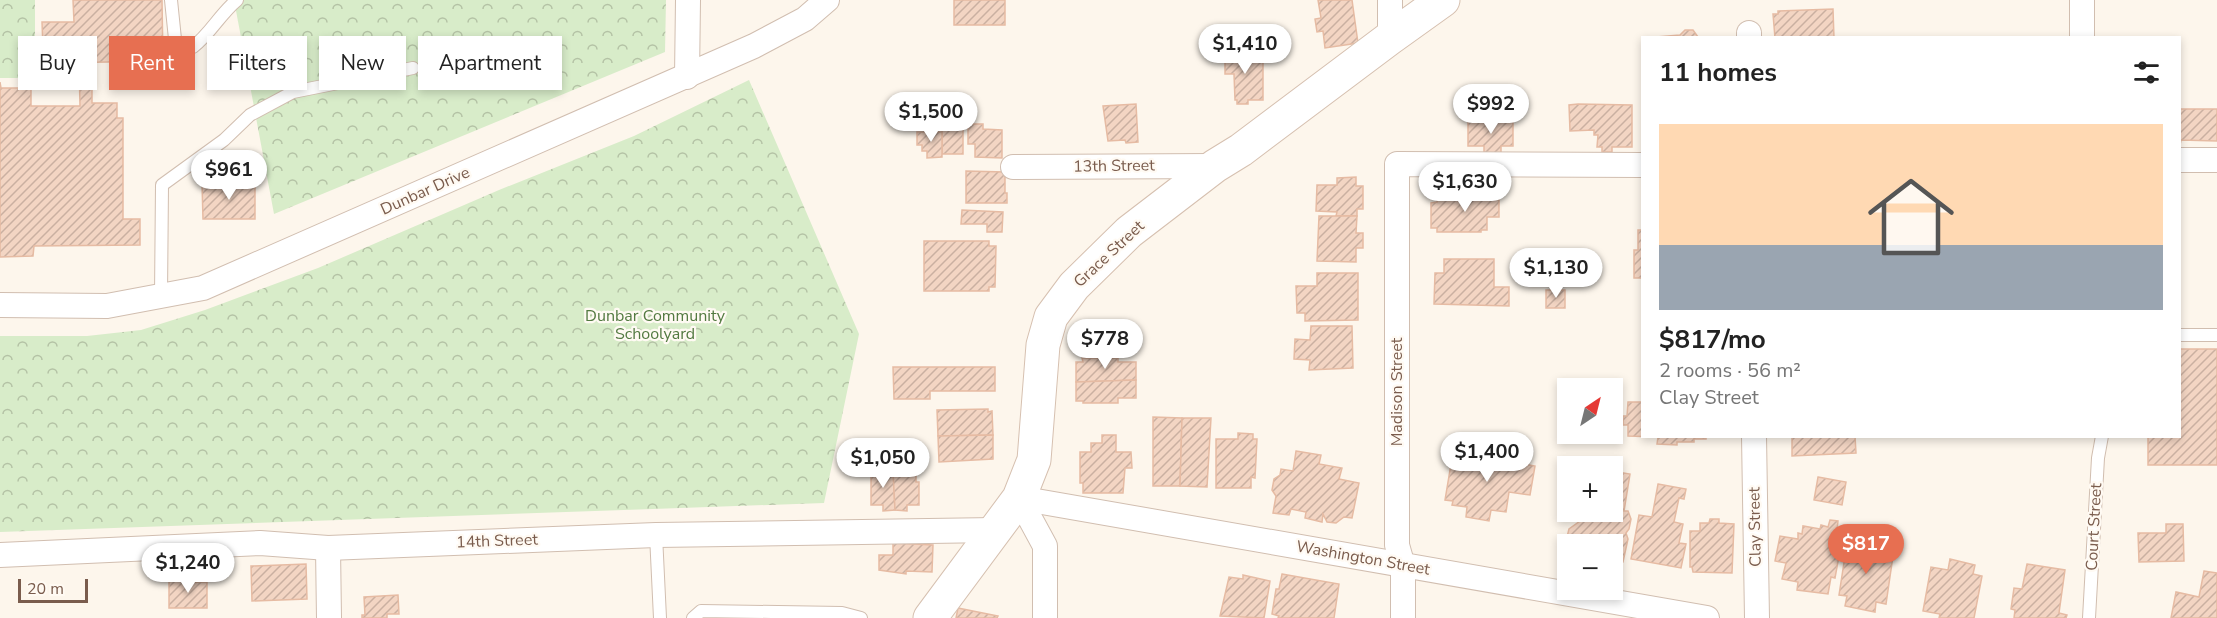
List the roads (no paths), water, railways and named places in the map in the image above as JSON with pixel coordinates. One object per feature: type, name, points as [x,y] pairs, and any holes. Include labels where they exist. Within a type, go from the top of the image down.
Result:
[{"type":"main road","name":"Grace Street","points":[[930,618],[1019,498],[1035,460],[1041,357],[1051,317],[1074,286],[1129,232],[1215,165],[1241,150],[1443,0]]},
{"type":"street","points":[[687,77],[688,0]]},
{"type":"street","name":"Dunbar Drive","points":[[0,305],[107,306],[203,288],[687,77],[805,19],[827,0]]},
{"type":"street","points":[[1390,0],[1390,38]]},
{"type":"street","points":[[2082,0],[2082,36]]},
{"type":"street","points":[[2181,160],[2217,160]]},
{"type":"street","name":"Madison Street","points":[[1403,618],[1403,566],[1397,545],[1397,164],[1641,165]]},
{"type":"street","name":"13th Street","points":[[1013,167],[1215,165]]},
{"type":"street","name":"Clay Street","points":[[1754,438],[1757,618]]},
{"type":"street","points":[[1019,498],[1045,546],[1045,618]]},
{"type":"street","name":"Washington Street","points":[[1019,498],[1707,618]]},
{"type":"street","name":"14th Street","points":[[0,555],[260,543],[328,548],[656,536],[995,530]]},
{"type":"street","points":[[328,548],[329,618]]},
{"type":"lane","points":[[171,0],[175,39],[183,46],[193,47],[203,39],[237,0]]},
{"type":"lane","points":[[161,296],[162,185],[224,140],[250,116],[293,92],[414,68]]},
{"type":"lane","points":[[2181,335],[2217,335]]},
{"type":"lane","name":"Court Street","points":[[2089,618],[2098,458],[2102,438]]},
{"type":"lane","points":[[656,536],[660,618]]},
{"type":"lane","points":[[693,618],[701,611],[751,610],[842,613],[861,618]]},
{"type":"park label","name":"Dunbar Community Schoolyard","points":[[655,325]]}]
